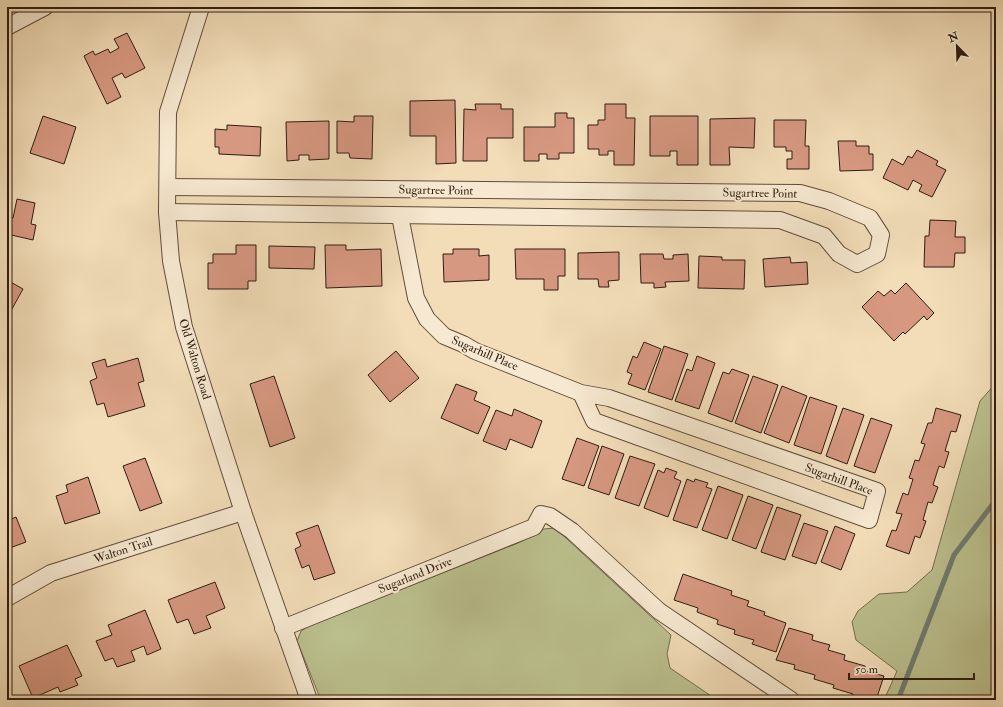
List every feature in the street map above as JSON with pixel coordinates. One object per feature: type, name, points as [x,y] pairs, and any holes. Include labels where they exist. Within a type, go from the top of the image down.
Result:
[{"type":"street","points":[[7,27],[45,7]]},
{"type":"street","name":"Old Walton Road","points":[[201,7],[168,112],[167,212],[171,261],[184,327],[243,512],[283,628],[310,700]]},
{"type":"street","name":"Sugartree Point","points":[[167,212],[780,220],[824,236],[839,254],[858,264],[876,254],[881,235],[870,218],[829,201],[800,193],[168,187]]},
{"type":"street","name":"Sugarhill Place","points":[[400,216],[416,298],[427,319],[444,336],[581,393],[609,398],[877,491],[869,520],[594,421],[581,393]]},
{"type":"street","name":"Walton Trail","points":[[7,598],[51,573],[243,512]]},
{"type":"street","name":"Sugarland Drive","points":[[283,628],[534,527],[541,514],[550,516],[572,531],[659,611],[791,700]]},
{"type":"green space","points":[[996,383],[996,700],[884,700],[897,671],[856,640],[852,622],[858,611],[879,594],[907,592],[932,570],[980,401]]},
{"type":"green space","points":[[555,528],[671,635],[667,654],[670,668],[717,700],[321,700],[297,641],[301,631],[309,626],[518,543],[544,529]]},
{"type":"building","points":[[127,33],[145,68],[125,78],[122,73],[112,78],[121,97],[107,104],[84,56],[93,51],[95,55],[108,49],[110,53],[119,48],[114,39]]},
{"type":"building","points":[[455,100],[456,163],[436,164],[436,136],[410,136],[410,101]]},
{"type":"building","points":[[475,104],[501,104],[501,109],[513,109],[513,138],[487,138],[487,161],[463,161],[464,109],[476,110]]},
{"type":"building","points":[[605,104],[626,104],[626,118],[635,118],[634,165],[614,165],[614,151],[608,151],[608,155],[599,155],[599,149],[588,149],[588,125],[598,125],[598,120],[605,120]]},
{"type":"building","points":[[555,113],[567,113],[567,118],[574,118],[574,153],[559,153],[559,159],[547,159],[547,154],[539,154],[539,161],[524,161],[524,127],[555,127]]},
{"type":"building","points":[[43,116],[76,127],[64,164],[30,153]]},
{"type":"building","points":[[354,116],[373,116],[372,159],[350,158],[349,153],[337,153],[337,121],[354,122]]},
{"type":"building","points":[[650,116],[698,116],[698,165],[677,165],[677,151],[670,151],[670,156],[650,156]]},
{"type":"building","points":[[755,118],[754,148],[729,147],[730,165],[710,165],[710,119]]},
{"type":"building","points":[[774,120],[806,120],[805,146],[809,146],[809,169],[787,169],[787,159],[792,159],[792,151],[786,151],[786,147],[774,147]]},
{"type":"building","points":[[329,121],[329,159],[309,160],[309,155],[299,155],[299,160],[287,161],[286,122]]},
{"type":"building","points":[[227,125],[261,127],[260,156],[219,154],[219,147],[215,147],[215,129],[227,130]]},
{"type":"building","points":[[838,141],[856,141],[856,146],[869,146],[869,154],[873,154],[873,170],[840,171]]},
{"type":"building","points":[[917,150],[938,161],[936,165],[946,170],[932,197],[919,191],[922,185],[913,180],[908,190],[883,178],[892,159],[903,165],[908,156],[912,158]]},
{"type":"building","points":[[17,199],[35,203],[31,224],[36,225],[33,240],[7,234],[10,217],[13,218]]},
{"type":"building","points":[[930,220],[956,221],[955,237],[965,237],[965,253],[955,253],[954,267],[924,267],[925,236],[929,236]]},
{"type":"building","points":[[236,245],[256,245],[256,281],[248,281],[248,289],[208,289],[208,263],[213,263],[213,254],[236,254]]},
{"type":"building","points":[[325,245],[346,245],[346,250],[381,249],[382,286],[326,288]]},
{"type":"building","points":[[269,246],[315,247],[314,269],[269,268]]},
{"type":"building","points":[[453,249],[479,249],[479,256],[489,255],[489,280],[444,282],[443,254],[453,254]]},
{"type":"building","points":[[515,249],[565,249],[565,276],[558,276],[558,290],[544,290],[544,279],[516,279]]},
{"type":"building","points":[[619,252],[619,280],[608,281],[609,287],[599,287],[598,279],[578,279],[578,253]]},
{"type":"building","points":[[640,254],[663,254],[664,259],[673,259],[673,255],[688,254],[689,281],[665,282],[666,287],[654,288],[654,283],[641,283]]},
{"type":"building","points":[[699,256],[722,257],[722,260],[745,260],[744,289],[698,288]]},
{"type":"building","points":[[790,257],[791,263],[807,262],[808,284],[765,287],[763,259]]},
{"type":"building","points":[[7,280],[23,289],[7,318]]},
{"type":"building","points":[[906,283],[934,313],[927,320],[924,316],[905,334],[903,332],[894,341],[862,307],[878,291],[884,296],[891,290],[895,294]]},
{"type":"building","points":[[644,342],[661,349],[645,390],[628,384],[632,374],[627,372],[633,356],[637,358]]},
{"type":"building","points":[[664,346],[688,354],[672,400],[648,392]]},
{"type":"building","points":[[396,351],[419,378],[390,402],[368,375]]},
{"type":"building","points":[[697,356],[715,363],[699,409],[675,401],[687,369],[692,371]]},
{"type":"building","points":[[138,358],[144,381],[138,383],[145,406],[108,417],[104,403],[97,405],[90,381],[97,378],[92,363],[105,359],[107,367]]},
{"type":"building","points":[[732,369],[749,375],[732,422],[708,413],[723,372],[729,374]]},
{"type":"building","points":[[274,376],[295,438],[270,447],[250,384]]},
{"type":"building","points":[[753,376],[778,385],[761,433],[735,423]]},
{"type":"building","points":[[456,384],[477,392],[474,400],[490,407],[478,434],[441,418]]},
{"type":"building","points":[[782,386],[807,396],[789,443],[764,433]]},
{"type":"building","points":[[810,397],[837,406],[821,454],[794,445]]},
{"type":"building","points":[[843,408],[864,415],[847,464],[826,456]]},
{"type":"building","points":[[936,408],[961,415],[956,432],[951,431],[945,451],[949,452],[944,468],[939,466],[933,485],[938,487],[932,503],[928,502],[923,520],[926,521],[920,538],[915,536],[909,554],[886,546],[892,530],[896,531],[902,514],[896,513],[903,493],[908,495],[913,479],[909,478],[915,460],[919,461],[925,444],[921,443],[928,423],[932,423]]},
{"type":"building","points":[[514,409],[542,421],[532,448],[510,439],[506,450],[483,441],[496,410],[512,416]]},
{"type":"building","points":[[871,418],[892,425],[875,473],[854,466]]},
{"type":"building","points":[[577,438],[599,446],[584,486],[562,479]]},
{"type":"building","points":[[602,446],[624,454],[609,495],[588,488]]},
{"type":"building","points":[[630,456],[655,464],[639,506],[615,498]]},
{"type":"building","points":[[145,458],[162,503],[140,511],[123,466]]},
{"type":"building","points":[[666,468],[677,472],[674,478],[681,481],[668,517],[644,508],[658,470],[664,473]]},
{"type":"building","points":[[88,477],[100,513],[65,524],[56,496],[68,492],[66,485]]},
{"type":"building","points":[[687,479],[694,482],[695,479],[708,483],[706,487],[712,489],[697,528],[673,520]]},
{"type":"building","points":[[718,486],[743,495],[727,539],[702,530]]},
{"type":"building","points":[[748,496],[773,505],[756,549],[732,540]]},
{"type":"building","points":[[777,507],[801,515],[785,560],[761,552]]},
{"type":"building","points":[[16,517],[26,542],[7,549],[7,521]]},
{"type":"building","points":[[804,523],[828,531],[816,564],[792,556]]},
{"type":"building","points":[[318,525],[335,573],[314,580],[309,565],[302,568],[295,549],[301,546],[296,533]]},
{"type":"building","points":[[835,526],[855,534],[841,570],[821,562]]},
{"type":"building","points":[[683,574],[732,591],[731,595],[749,601],[747,606],[765,612],[764,615],[786,623],[776,652],[752,644],[754,640],[734,634],[735,630],[717,624],[718,620],[697,612],[698,608],[674,600]]},
{"type":"building","points":[[215,582],[225,608],[206,616],[211,628],[194,634],[188,619],[177,623],[168,600]]},
{"type":"building","points":[[145,610],[161,649],[147,655],[144,646],[131,651],[135,661],[117,667],[113,658],[105,661],[96,641],[112,635],[108,625]]},
{"type":"building","points":[[789,628],[813,635],[812,640],[830,645],[828,650],[845,655],[844,660],[865,666],[865,671],[884,676],[876,700],[851,699],[853,694],[833,688],[834,685],[814,679],[815,675],[794,669],[795,665],[776,660]]},
{"type":"building","points":[[67,645],[82,676],[75,679],[78,685],[60,692],[58,687],[33,698],[19,666]]},
{"type":"waterway","points":[[898,700],[954,555],[992,505],[996,504]]}]
